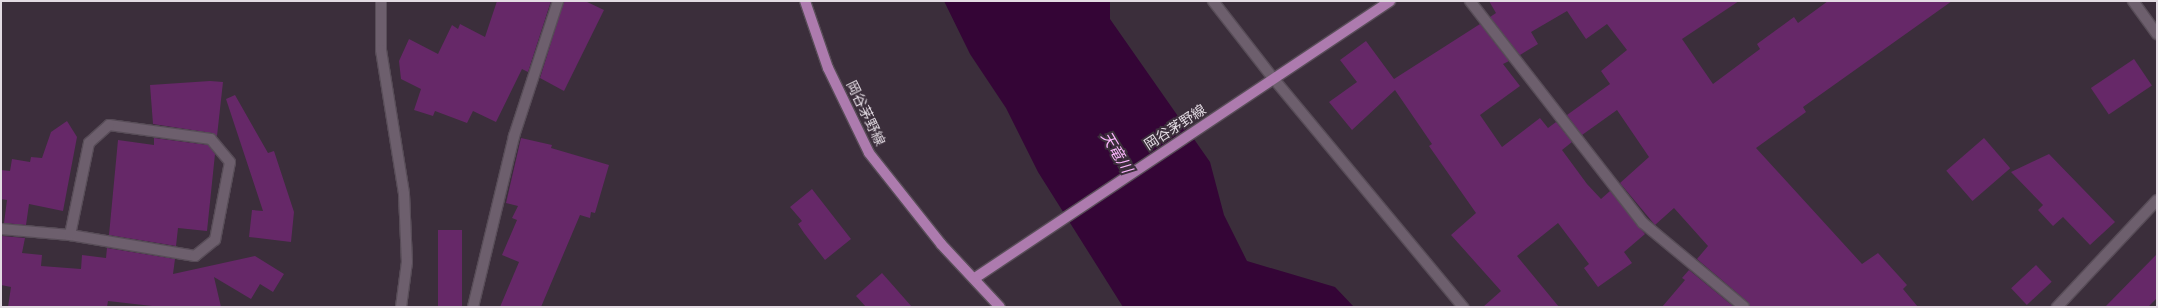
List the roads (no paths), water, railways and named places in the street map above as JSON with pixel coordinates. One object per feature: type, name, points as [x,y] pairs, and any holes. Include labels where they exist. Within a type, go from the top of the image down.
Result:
[{"type":"main road","name":"岡谷茅野線","points":[[805,1],[828,68],[869,153],[941,244],[975,278],[1000,307]]},
{"type":"main road","name":"岡谷茅野線","points":[[975,278],[1002,258],[1390,1]]},
{"type":"street","points":[[381,1],[381,50],[404,194],[407,262],[401,307]]},
{"type":"street","points":[[473,307],[514,136],[558,1]]},
{"type":"street","points":[[1213,1],[1273,78],[1463,307]]},
{"type":"street","points":[[1470,1],[1644,223],[1744,307]]},
{"type":"street","points":[[2133,1],[2157,34]]},
{"type":"street","points":[[1,229],[70,235],[195,256],[216,240],[230,162],[211,139],[109,125],[89,143],[70,235]]},
{"type":"street","points":[[2057,307],[2157,200]]},
{"type":"water","name":"天竜川","points":[[944,1],[1110,1],[1110,19],[1210,162],[1224,215],[1247,261],[1335,287],[1354,307],[1123,307],[1038,172],[1006,108],[970,54]]}]
